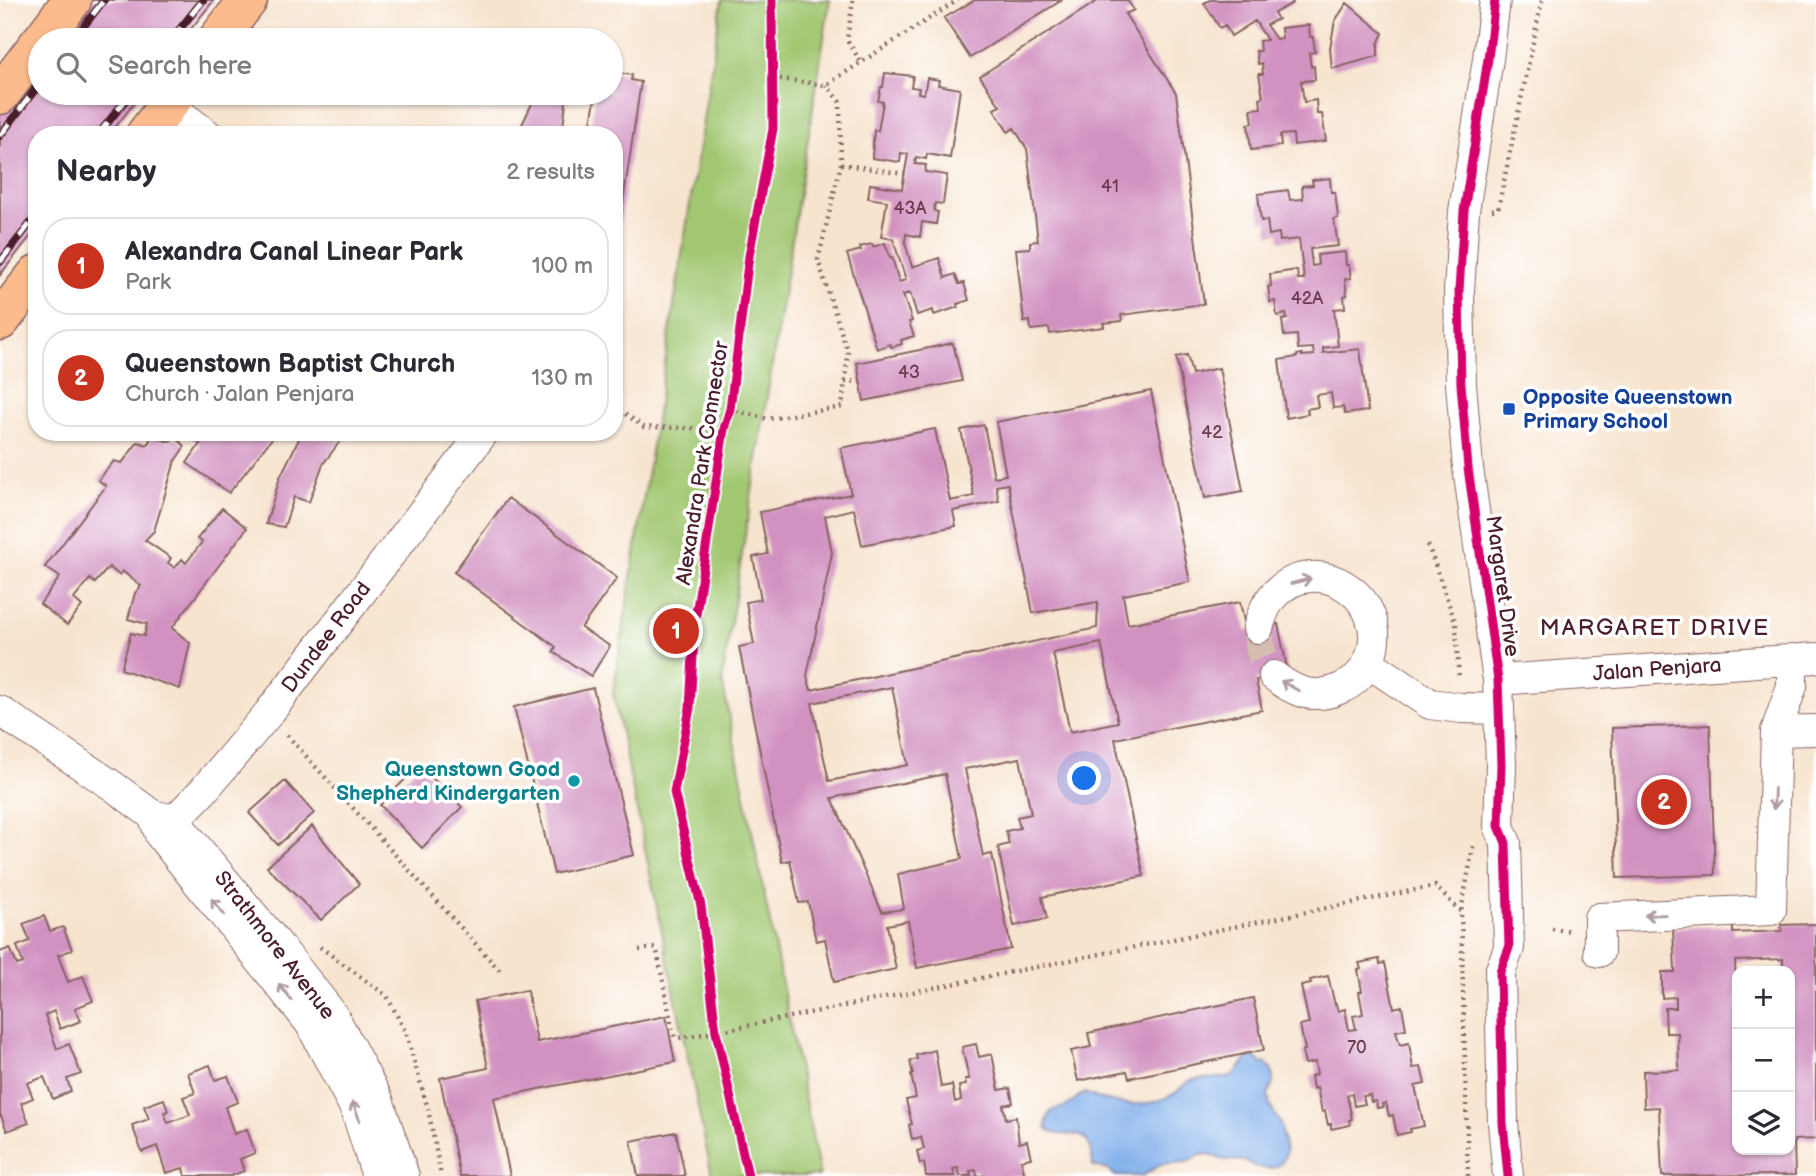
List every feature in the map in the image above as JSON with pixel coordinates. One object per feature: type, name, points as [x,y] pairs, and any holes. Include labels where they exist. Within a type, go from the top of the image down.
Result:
[{"type":"main road","points":[[51,28],[72,0]]},
{"type":"main road","points":[[226,28],[248,0]]},
{"type":"main road","points":[[0,95],[28,58]]},
{"type":"main road","points":[[152,126],[168,105]]},
{"type":"main road","points":[[0,321],[28,285]]},
{"type":"street","name":"Margaret Drive","points":[[1495,0],[1464,211],[1459,291],[1461,384],[1468,468],[1499,694],[1501,765],[1486,834],[1492,834],[1489,843],[1490,946],[1494,963],[1500,972],[1503,1123],[1508,1176]]},
{"type":"street","points":[[180,105],[208,126]]},
{"type":"street","name":"Dundee Road","points":[[162,823],[203,791],[268,714],[477,441]]},
{"type":"street","points":[[1258,628],[1264,610],[1275,594],[1289,583],[1307,578],[1326,578],[1343,584],[1359,596],[1369,611],[1374,629],[1374,648],[1368,663],[1355,679],[1340,689],[1323,694],[1305,693],[1288,687],[1274,676]]},
{"type":"street","name":"Jalan Penjara","points":[[1368,663],[1430,704],[1461,708],[1499,694],[1804,659]]},
{"type":"street","points":[[1599,952],[1599,918],[1772,910],[1776,731],[1804,659]]},
{"type":"street","name":"Strathmore Avenue","points":[[0,711],[113,786],[162,823],[279,946],[333,1014],[378,1100],[404,1176]]},
{"type":"street","points":[[1776,731],[1816,730]]},
{"type":"street","name":"Strathmore Avenue","points":[[162,823],[310,1023],[356,1110],[377,1176]]},
{"type":"path","points":[[853,0],[847,40],[861,62]]},
{"type":"path","points":[[773,78],[826,85],[958,0]]},
{"type":"path","points":[[773,66],[773,91]]},
{"type":"path","points":[[730,409],[768,419],[842,407],[848,353],[818,260],[841,164],[840,102],[826,85]]},
{"type":"path","points":[[841,164],[904,174]]},
{"type":"path","points":[[845,382],[860,381]]},
{"type":"path","points":[[623,412],[644,427],[724,429]]},
{"type":"path","points":[[1428,545],[1456,624],[1461,708]]},
{"type":"path","points":[[268,714],[501,972]]},
{"type":"path","points":[[1468,1176],[1461,912],[1486,834]]},
{"type":"path","points":[[639,950],[652,947],[657,951],[673,1032],[679,1038],[1435,886],[1461,912]]},
{"type":"path","points":[[715,1020],[719,1045]]},
{"type":"green space","points":[[722,0],[830,0],[722,680],[820,1176],[712,1176],[613,693]]},
{"type":"water","points":[[1255,1056],[1262,1064],[1266,1063],[1271,1068],[1273,1083],[1268,1095],[1270,1106],[1280,1123],[1286,1151],[1280,1165],[1269,1169],[1245,1161],[1224,1160],[1209,1154],[1187,1162],[1162,1164],[1142,1176],[1116,1176],[1108,1170],[1093,1166],[1091,1150],[1081,1136],[1060,1134],[1046,1127],[1051,1111],[1065,1107],[1085,1093],[1118,1103],[1153,1102],[1175,1093],[1192,1080],[1230,1076]]},
{"type":"building","points":[[85,0],[214,0],[192,28],[63,28]]},
{"type":"building","points":[[975,0],[1062,0],[970,58],[944,18]]},
{"type":"building","points":[[1099,0],[1127,0],[1134,10],[1125,14],[1176,93],[1204,304],[1121,315],[1122,321],[1103,323],[1104,327],[1050,334],[1049,328],[1031,330],[1030,321],[1024,322],[1016,249],[1030,248],[1030,242],[1038,241],[1027,149],[1014,128],[1008,132],[994,109],[1000,106],[980,76]]},
{"type":"building","points":[[1210,0],[1291,0],[1293,3],[1274,13],[1278,19],[1266,25],[1276,39],[1282,38],[1281,28],[1309,25],[1315,52],[1309,53],[1315,80],[1301,81],[1304,102],[1316,100],[1317,114],[1322,114],[1326,141],[1294,145],[1293,134],[1280,135],[1281,146],[1251,150],[1248,124],[1253,123],[1251,109],[1261,108],[1260,98],[1263,97],[1259,74],[1263,74],[1262,63],[1258,64],[1256,51],[1260,51],[1259,41],[1267,40],[1255,21],[1231,36],[1225,25],[1220,28],[1204,3]]},
{"type":"building","points":[[1347,3],[1383,33],[1378,44],[1378,56],[1332,69],[1330,48],[1335,21]]},
{"type":"building","points":[[28,73],[28,105],[133,105],[116,126],[28,126],[28,239],[0,275],[0,109]]},
{"type":"building","points":[[885,73],[913,76],[911,87],[919,88],[918,93],[924,94],[927,78],[939,80],[938,85],[960,89],[950,158],[927,154],[926,159],[916,157],[915,164],[926,165],[925,172],[947,175],[943,204],[935,203],[934,211],[938,212],[936,224],[922,222],[920,237],[906,234],[905,243],[912,267],[939,258],[945,278],[955,274],[959,284],[964,283],[969,300],[957,304],[958,307],[934,315],[933,310],[917,315],[910,293],[903,295],[914,336],[901,340],[902,344],[891,347],[890,344],[877,349],[847,254],[861,250],[860,247],[885,243],[899,282],[906,280],[893,239],[881,237],[887,201],[868,198],[870,184],[902,189],[908,154],[901,153],[900,162],[872,158],[874,130],[878,131],[883,102],[878,101]]},
{"type":"building","points":[[623,74],[632,75],[631,80],[641,82],[623,202],[623,126],[590,126],[594,105],[623,105]]},
{"type":"building","points":[[531,105],[566,105],[563,126],[521,126]]},
{"type":"building","points":[[1330,178],[1331,192],[1335,192],[1338,218],[1334,219],[1338,246],[1310,249],[1312,266],[1318,265],[1317,255],[1345,252],[1351,278],[1345,279],[1345,308],[1334,309],[1338,346],[1323,348],[1323,353],[1360,349],[1368,411],[1345,414],[1343,407],[1333,408],[1331,393],[1316,395],[1318,407],[1307,409],[1308,414],[1286,418],[1279,360],[1302,354],[1314,355],[1313,348],[1298,349],[1297,335],[1284,336],[1282,320],[1287,319],[1286,314],[1277,316],[1275,301],[1270,302],[1270,274],[1297,270],[1298,279],[1304,279],[1299,239],[1280,241],[1279,233],[1269,235],[1267,220],[1261,221],[1258,194],[1288,190],[1290,200],[1303,199],[1302,186],[1313,185],[1312,180]]},
{"type":"building","points":[[953,343],[962,381],[864,401],[857,363]]},
{"type":"building","points":[[1187,355],[1192,374],[1219,368],[1243,491],[1205,498],[1176,357]]},
{"type":"building","points":[[1151,391],[1190,582],[1123,595],[1128,624],[1240,602],[1246,630],[1278,624],[1288,673],[1256,680],[1262,710],[1115,739],[1144,876],[1042,897],[1047,919],[1014,926],[998,847],[1009,844],[1006,831],[1020,828],[1017,817],[1031,814],[1020,758],[965,769],[983,856],[992,854],[1011,949],[917,968],[908,921],[887,925],[896,969],[834,982],[825,939],[816,941],[808,902],[799,903],[790,860],[782,862],[739,647],[754,644],[746,602],[761,599],[753,557],[768,554],[760,512],[851,494],[841,448],[935,429],[950,501],[974,496],[961,430],[984,425],[994,477],[1006,475],[996,422]],"holes":[[[1008,484],[1033,613],[1098,602],[1097,628],[811,690],[807,676],[832,553],[825,516],[854,509],[862,545],[956,526],[953,511],[999,501],[996,486]],[[1101,643],[1118,722],[1070,732],[1053,653]],[[892,687],[908,765],[829,781],[812,703]],[[945,774],[962,859],[898,874],[904,909],[882,912],[832,798]]]},
{"type":"building","points":[[149,441],[180,441],[185,446],[175,461],[154,531],[145,540],[171,558],[168,563],[175,568],[182,559],[186,563],[202,542],[197,539],[222,508],[247,528],[172,628],[190,643],[180,689],[121,669],[131,633],[144,636],[147,624],[128,619],[135,593],[141,586],[122,571],[119,575],[109,567],[95,583],[90,579],[74,599],[82,606],[67,625],[40,604],[60,577],[45,567],[106,486],[98,480],[114,461],[122,463],[138,442],[148,445]]},
{"type":"building","points":[[196,441],[270,441],[229,493],[187,463],[200,444]]},
{"type":"building","points":[[298,441],[340,441],[323,464],[309,502],[294,497],[284,527],[266,524],[280,477]]},
{"type":"building","points":[[508,498],[617,578],[581,628],[610,646],[591,676],[553,652],[556,647],[454,572]]},
{"type":"building","name":"Queenstown Good Shepherd Kindergarten","points":[[593,688],[634,855],[554,874],[514,707]]},
{"type":"building","points":[[1710,725],[1715,875],[1617,878],[1612,728]]},
{"type":"building","points":[[419,765],[462,807],[422,848],[380,805]]},
{"type":"building","points":[[285,781],[314,813],[278,845],[249,813]]},
{"type":"building","points":[[312,826],[359,884],[321,920],[267,867]]},
{"type":"building","points":[[44,916],[50,931],[63,927],[72,950],[58,955],[68,982],[83,976],[93,1001],[75,1008],[81,1021],[60,1029],[54,1011],[45,1015],[57,1049],[69,1044],[81,1074],[67,1079],[71,1091],[53,1099],[44,1077],[27,1083],[33,1098],[21,1103],[29,1123],[7,1131],[0,1116],[0,952],[10,948],[17,965],[23,963],[17,946],[30,941],[23,924]]},
{"type":"building","points":[[1816,924],[1816,1139],[1795,1140],[1795,966],[1783,966],[1783,959],[1735,961],[1735,966],[1732,966],[1732,1155],[1794,1155],[1795,1175],[1662,1176],[1659,1107],[1644,1108],[1643,1071],[1679,1070],[1678,1033],[1666,1033],[1665,1008],[1676,1008],[1676,997],[1662,998],[1662,972],[1675,972],[1673,928],[1733,926],[1733,933],[1782,931],[1781,925]]},
{"type":"building","points":[[1379,959],[1380,964],[1385,963],[1394,1008],[1402,1006],[1406,1029],[1396,1031],[1400,1045],[1409,1043],[1413,1068],[1421,1067],[1425,1084],[1415,1086],[1424,1126],[1397,1135],[1393,1115],[1389,1116],[1386,1103],[1377,1108],[1376,1101],[1371,1102],[1370,1095],[1363,1096],[1365,1104],[1354,1106],[1352,1094],[1347,1095],[1352,1119],[1349,1120],[1350,1125],[1331,1129],[1325,1111],[1322,1112],[1317,1088],[1313,1089],[1311,1076],[1317,1074],[1315,1062],[1305,1064],[1302,1051],[1305,1050],[1300,1025],[1309,1023],[1301,986],[1311,984],[1310,980],[1328,976],[1338,1011],[1345,1009],[1349,1030],[1356,1029],[1353,1016],[1363,1014],[1359,992],[1362,991],[1359,963]]},
{"type":"building","points":[[527,990],[537,1042],[666,1016],[675,1062],[494,1098],[510,1176],[460,1176],[440,1078],[488,1068],[475,1001]]},
{"type":"building","points":[[1253,998],[1264,1050],[1129,1078],[1127,1071],[1078,1081],[1071,1051],[1091,1047],[1088,1033]]},
{"type":"building","points":[[976,1044],[979,1057],[992,1054],[999,1090],[1010,1088],[1013,1103],[1003,1105],[1006,1119],[1016,1117],[1019,1143],[1027,1141],[1031,1158],[1021,1160],[1025,1176],[977,1176],[976,1170],[970,1171],[971,1176],[960,1176],[958,1168],[953,1169],[955,1176],[926,1176],[924,1163],[920,1164],[917,1151],[924,1149],[921,1137],[912,1139],[909,1125],[912,1124],[906,1100],[916,1098],[910,1061],[917,1059],[916,1055],[935,1050],[941,1087],[952,1085],[955,1102],[961,1100],[959,1086],[966,1085],[965,1079],[969,1079],[962,1047]]},
{"type":"building","points":[[210,1065],[215,1080],[228,1076],[238,1102],[225,1107],[234,1134],[247,1129],[255,1153],[240,1159],[244,1171],[231,1176],[185,1176],[183,1168],[166,1173],[157,1146],[142,1152],[132,1125],[149,1119],[144,1106],[164,1099],[168,1111],[164,1112],[168,1123],[190,1115],[183,1097],[195,1093],[188,1073]]},
{"type":"building","points":[[676,1132],[685,1176],[638,1176],[631,1141]]},
{"type":"tunnel","points":[[1258,628],[1262,653],[1274,676]]},
{"type":"railway","points":[[82,28],[104,0]]},
{"type":"railway","points":[[181,28],[203,0]]},
{"type":"railway","points":[[0,136],[28,99]]},
{"type":"railway","points":[[105,126],[122,105]]},
{"type":"railway","points":[[0,262],[28,226]]},
{"type":"cycle path","name":"Alexandra Park Connector","points":[[748,1176],[716,1032],[701,906],[674,792],[690,708],[695,621],[724,429],[730,409],[749,256],[773,129],[772,0]]},
{"type":"cycle path","points":[[1495,0],[1464,211],[1459,291],[1461,384],[1468,468],[1498,680],[1501,765],[1499,826],[1506,843],[1509,948],[1500,972],[1503,1123],[1508,1176]]},
{"type":"place","name":"Opposite Queenstown Primary School","points":[[1509,409]]},
{"type":"place","name":"Alexandra Canal Linear Park","points":[[676,631]]},
{"type":"place","name":"Queenstown Good Shepherd Kindergarten","points":[[574,781]]},
{"type":"place","name":"Queenstown Baptist Church","points":[[1664,802]]},
{"type":"district","name":"MARGARET DRIVE","points":[[1655,627]]}]
